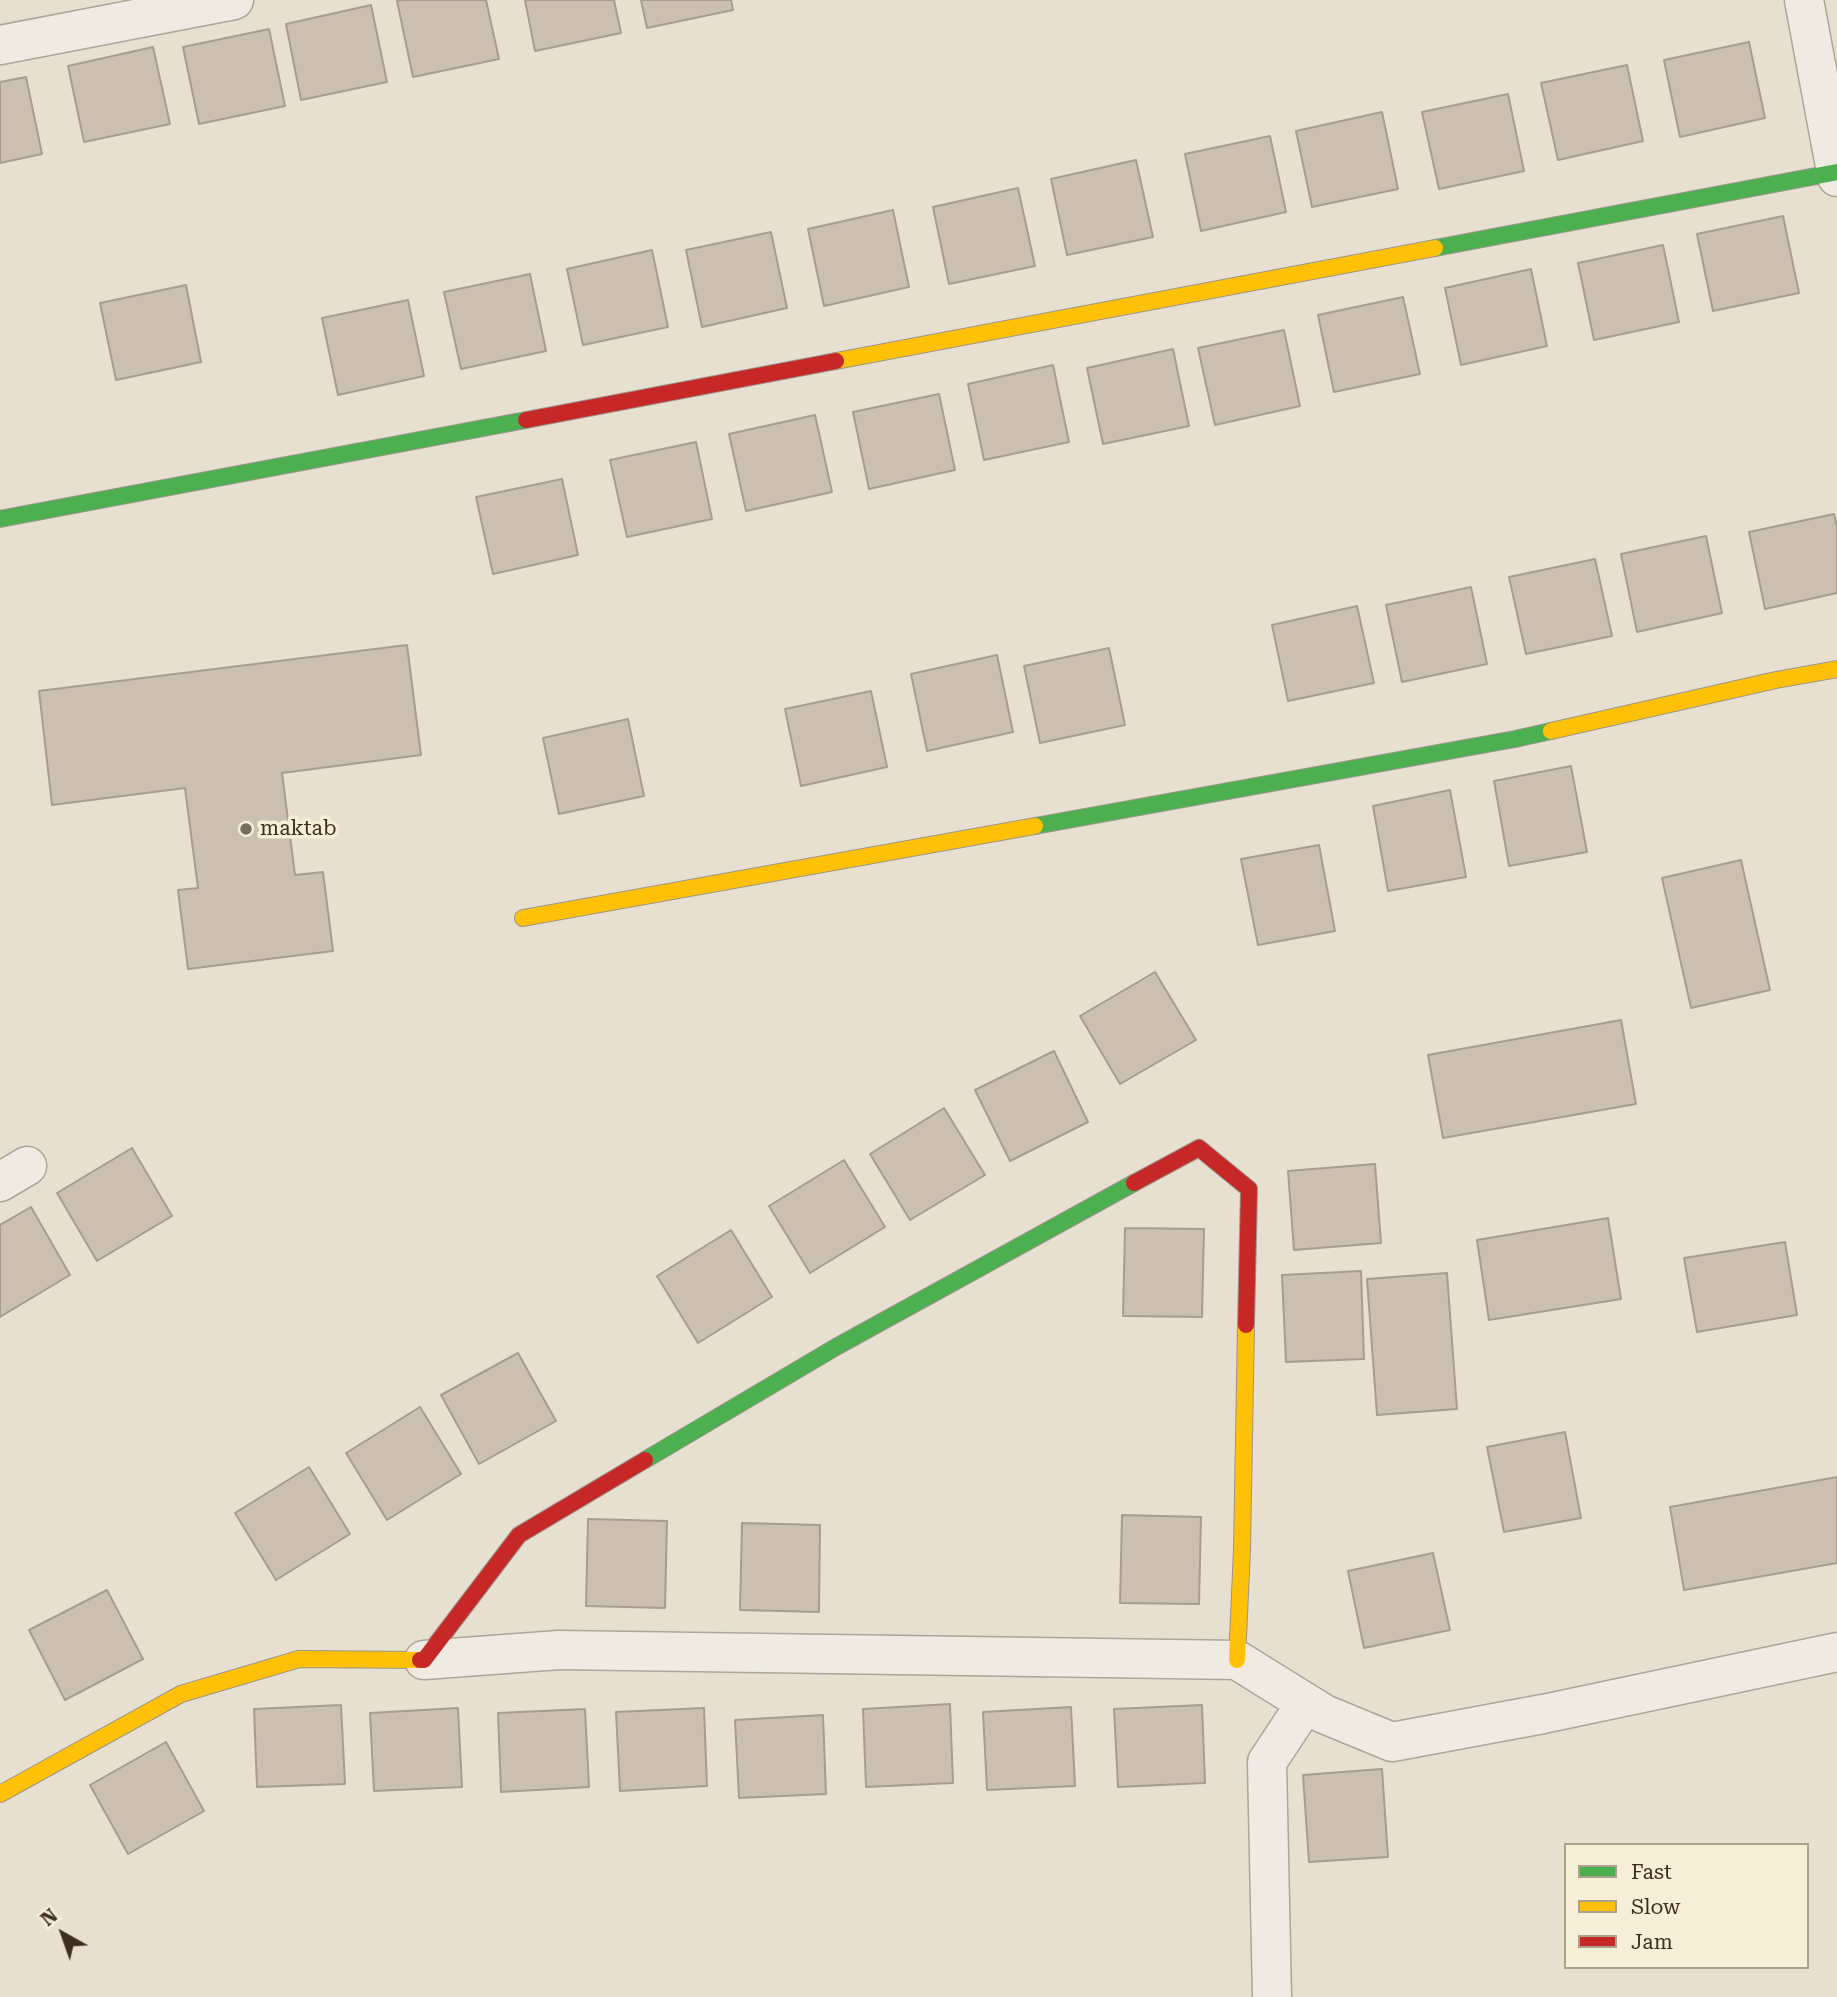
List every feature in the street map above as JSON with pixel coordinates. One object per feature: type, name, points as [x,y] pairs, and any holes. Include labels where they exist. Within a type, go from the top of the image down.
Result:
[{"type":"street","points":[[0,45],[234,0]]},
{"type":"street","points":[[0,519],[1837,174],[1804,0]]},
{"type":"street","points":[[523,918],[1515,739],[1776,680],[1837,670]]},
{"type":"street","points":[[424,1660],[519,1535],[836,1347],[1199,1148],[1249,1189],[1242,1549],[1237,1660]]},
{"type":"street","points":[[0,1794],[181,1694],[299,1659],[424,1660],[559,1650],[1237,1660],[1324,1714],[1392,1742],[1544,1714],[1837,1652]]},
{"type":"street","points":[[1272,1997],[1267,1762],[1306,1703]]},
{"type":"building","points":[[486,0],[499,59],[413,77],[397,1]]},
{"type":"building","points":[[525,0],[614,0],[621,33],[535,51]]},
{"type":"building","points":[[641,0],[731,0],[733,10],[647,28]]},
{"type":"building","points":[[371,5],[387,82],[301,100],[286,24]]},
{"type":"building","points":[[269,29],[285,106],[199,124],[183,47]]},
{"type":"building","points":[[1749,42],[1765,118],[1680,137],[1664,60]]},
{"type":"building","points":[[153,47],[170,124],[84,142],[68,66]]},
{"type":"building","points":[[1627,65],[1643,141],[1558,160],[1541,83]]},
{"type":"building","points":[[26,77],[42,154],[0,163],[0,82]]},
{"type":"building","points":[[1508,94],[1524,171],[1439,189],[1422,112]]},
{"type":"building","points":[[1382,112],[1398,189],[1312,207],[1296,131]]},
{"type":"building","points":[[1270,136],[1286,212],[1201,231],[1185,154]]},
{"type":"building","points":[[1136,160],[1153,237],[1067,255],[1051,179]]},
{"type":"building","points":[[1018,188],[1035,266],[949,284],[933,207]]},
{"type":"building","points":[[893,210],[909,287],[824,306],[808,229]]},
{"type":"building","points":[[1783,216],[1799,293],[1713,311],[1697,234]]},
{"type":"building","points":[[771,232],[787,308],[702,327],[686,250]]},
{"type":"building","points":[[1663,245],[1679,322],[1594,340],[1578,263]]},
{"type":"building","points":[[652,250],[668,327],[583,345],[567,269]]},
{"type":"building","points":[[1531,269],[1547,346],[1461,365],[1445,288]]},
{"type":"building","points":[[530,274],[546,351],[461,369],[444,292]]},
{"type":"building","points":[[186,285],[201,362],[116,380],[100,303]]},
{"type":"building","points":[[1403,297],[1420,374],[1334,392],[1318,315]]},
{"type":"building","points":[[408,300],[424,376],[338,395],[322,318]]},
{"type":"building","points":[[1284,330],[1300,406],[1215,425],[1198,348]]},
{"type":"building","points":[[1173,349],[1189,426],[1103,444],[1087,368]]},
{"type":"building","points":[[1053,365],[1069,442],[984,460],[968,384]]},
{"type":"building","points":[[939,394],[955,470],[869,489],[853,412]]},
{"type":"building","points":[[815,415],[832,492],[746,511],[729,434]]},
{"type":"building","points":[[696,442],[712,519],[627,537],[610,460]]},
{"type":"building","points":[[562,479],[578,555],[493,574],[476,497]]},
{"type":"building","points":[[1834,514],[1837,527],[1837,593],[1765,609],[1749,532]]},
{"type":"building","points":[[1706,536],[1722,613],[1637,632],[1621,554]]},
{"type":"building","points":[[1595,559],[1612,636],[1526,654],[1509,577]]},
{"type":"building","points":[[1471,587],[1487,664],[1402,682],[1386,605]]},
{"type":"building","points":[[1357,606],[1374,683],[1288,701],[1272,625]]},
{"type":"building","points":[[407,645],[421,755],[282,773],[295,875],[323,872],[333,951],[188,969],[178,890],[198,888],[185,788],[52,805],[39,691]]},
{"type":"building","points":[[1109,648],[1125,725],[1040,743],[1024,666]]},
{"type":"building","points":[[997,655],[1013,732],[927,751],[911,674]]},
{"type":"building","points":[[871,691],[887,767],[801,786],[785,709]]},
{"type":"building","points":[[628,719],[644,796],[559,814],[543,738]]},
{"type":"building","points":[[1571,766],[1587,852],[1509,866],[1494,781]]},
{"type":"building","points":[[1450,790],[1466,877],[1388,891],[1373,806]]},
{"type":"building","points":[[1319,845],[1335,931],[1258,945],[1241,859]]},
{"type":"building","points":[[1741,860],[1770,990],[1691,1008],[1662,878]]},
{"type":"building","points":[[1155,972],[1196,1040],[1120,1084],[1080,1016]]},
{"type":"building","points":[[1621,1020],[1636,1104],[1443,1138],[1428,1055]]},
{"type":"building","points":[[1054,1051],[1088,1122],[1010,1161],[975,1090]]},
{"type":"building","points":[[944,1108],[985,1175],[910,1220],[870,1154]]},
{"type":"building","points":[[132,1148],[172,1216],[97,1261],[57,1193]]},
{"type":"building","points":[[844,1160],[885,1227],[810,1273],[769,1206]]},
{"type":"building","points":[[1375,1164],[1381,1243],[1294,1250],[1288,1171]]},
{"type":"building","points":[[31,1207],[70,1275],[0,1317],[0,1225]]},
{"type":"building","points":[[1608,1218],[1621,1299],[1489,1320],[1477,1240]]},
{"type":"building","points":[[1125,1228],[1204,1229],[1202,1317],[1123,1316]]},
{"type":"building","points":[[731,1230],[772,1297],[698,1343],[657,1276]]},
{"type":"building","points":[[1785,1242],[1797,1315],[1697,1332],[1684,1258]]},
{"type":"building","points":[[1361,1271],[1364,1359],[1286,1362],[1282,1275]]},
{"type":"building","points":[[1447,1273],[1457,1409],[1377,1415],[1367,1279]]},
{"type":"building","points":[[518,1353],[556,1421],[479,1464],[441,1395]]},
{"type":"building","points":[[420,1407],[461,1474],[387,1520],[346,1453]]},
{"type":"building","points":[[1565,1432],[1581,1518],[1504,1532],[1487,1447]]},
{"type":"building","points":[[309,1467],[350,1534],[276,1580],[235,1513]]},
{"type":"building","points":[[1837,1477],[1837,1563],[1684,1590],[1670,1507]]},
{"type":"building","points":[[1122,1515],[1201,1517],[1199,1604],[1120,1603]]},
{"type":"building","points":[[588,1519],[667,1521],[665,1608],[586,1606]]},
{"type":"building","points":[[742,1523],[820,1525],[819,1612],[740,1610]]},
{"type":"building","points":[[1433,1553],[1450,1630],[1364,1648],[1348,1571]]},
{"type":"building","points":[[107,1590],[143,1659],[65,1700],[29,1630]]},
{"type":"building","points":[[950,1704],[953,1783],[866,1787],[863,1709]]},
{"type":"building","points":[[341,1705],[345,1784],[257,1787],[254,1709]]},
{"type":"building","points":[[1202,1705],[1205,1783],[1118,1787],[1114,1709]]},
{"type":"building","points":[[1071,1707],[1075,1786],[987,1790],[983,1712]]},
{"type":"building","points":[[458,1708],[462,1787],[374,1791],[370,1713]]},
{"type":"building","points":[[704,1708],[707,1786],[620,1791],[616,1712]]},
{"type":"building","points":[[585,1709],[589,1787],[501,1792],[498,1713]]},
{"type":"building","points":[[823,1715],[826,1794],[739,1798],[735,1720]]},
{"type":"building","points":[[166,1742],[204,1811],[128,1854],[90,1785]]},
{"type":"building","points":[[1382,1769],[1388,1857],[1309,1862],[1303,1775]]},
{"type":"traffic: fast","points":[[1435,248],[1837,172]]},
{"type":"traffic: fast","points":[[0,519],[526,420]]},
{"type":"traffic: fast","points":[[1035,826],[1551,731]]},
{"type":"traffic: fast","points":[[645,1460],[836,1347],[1134,1183]]},
{"type":"traffic: slow","points":[[836,361],[1435,248]]},
{"type":"traffic: slow","points":[[1551,731],[1776,680],[1837,669]]},
{"type":"traffic: slow","points":[[523,918],[1035,826]]},
{"type":"traffic: slow","points":[[1237,1660],[1246,1325]]},
{"type":"traffic: slow","points":[[0,1794],[181,1694],[299,1659],[420,1660]]},
{"type":"traffic: jam","points":[[526,420],[836,361]]},
{"type":"traffic: jam","points":[[1134,1183],[1199,1148],[1249,1189],[1246,1325]]},
{"type":"traffic: jam","points":[[420,1660],[424,1660],[519,1535],[645,1460]]},
{"type":"place","name":"maktab","points":[[246,829]]}]
